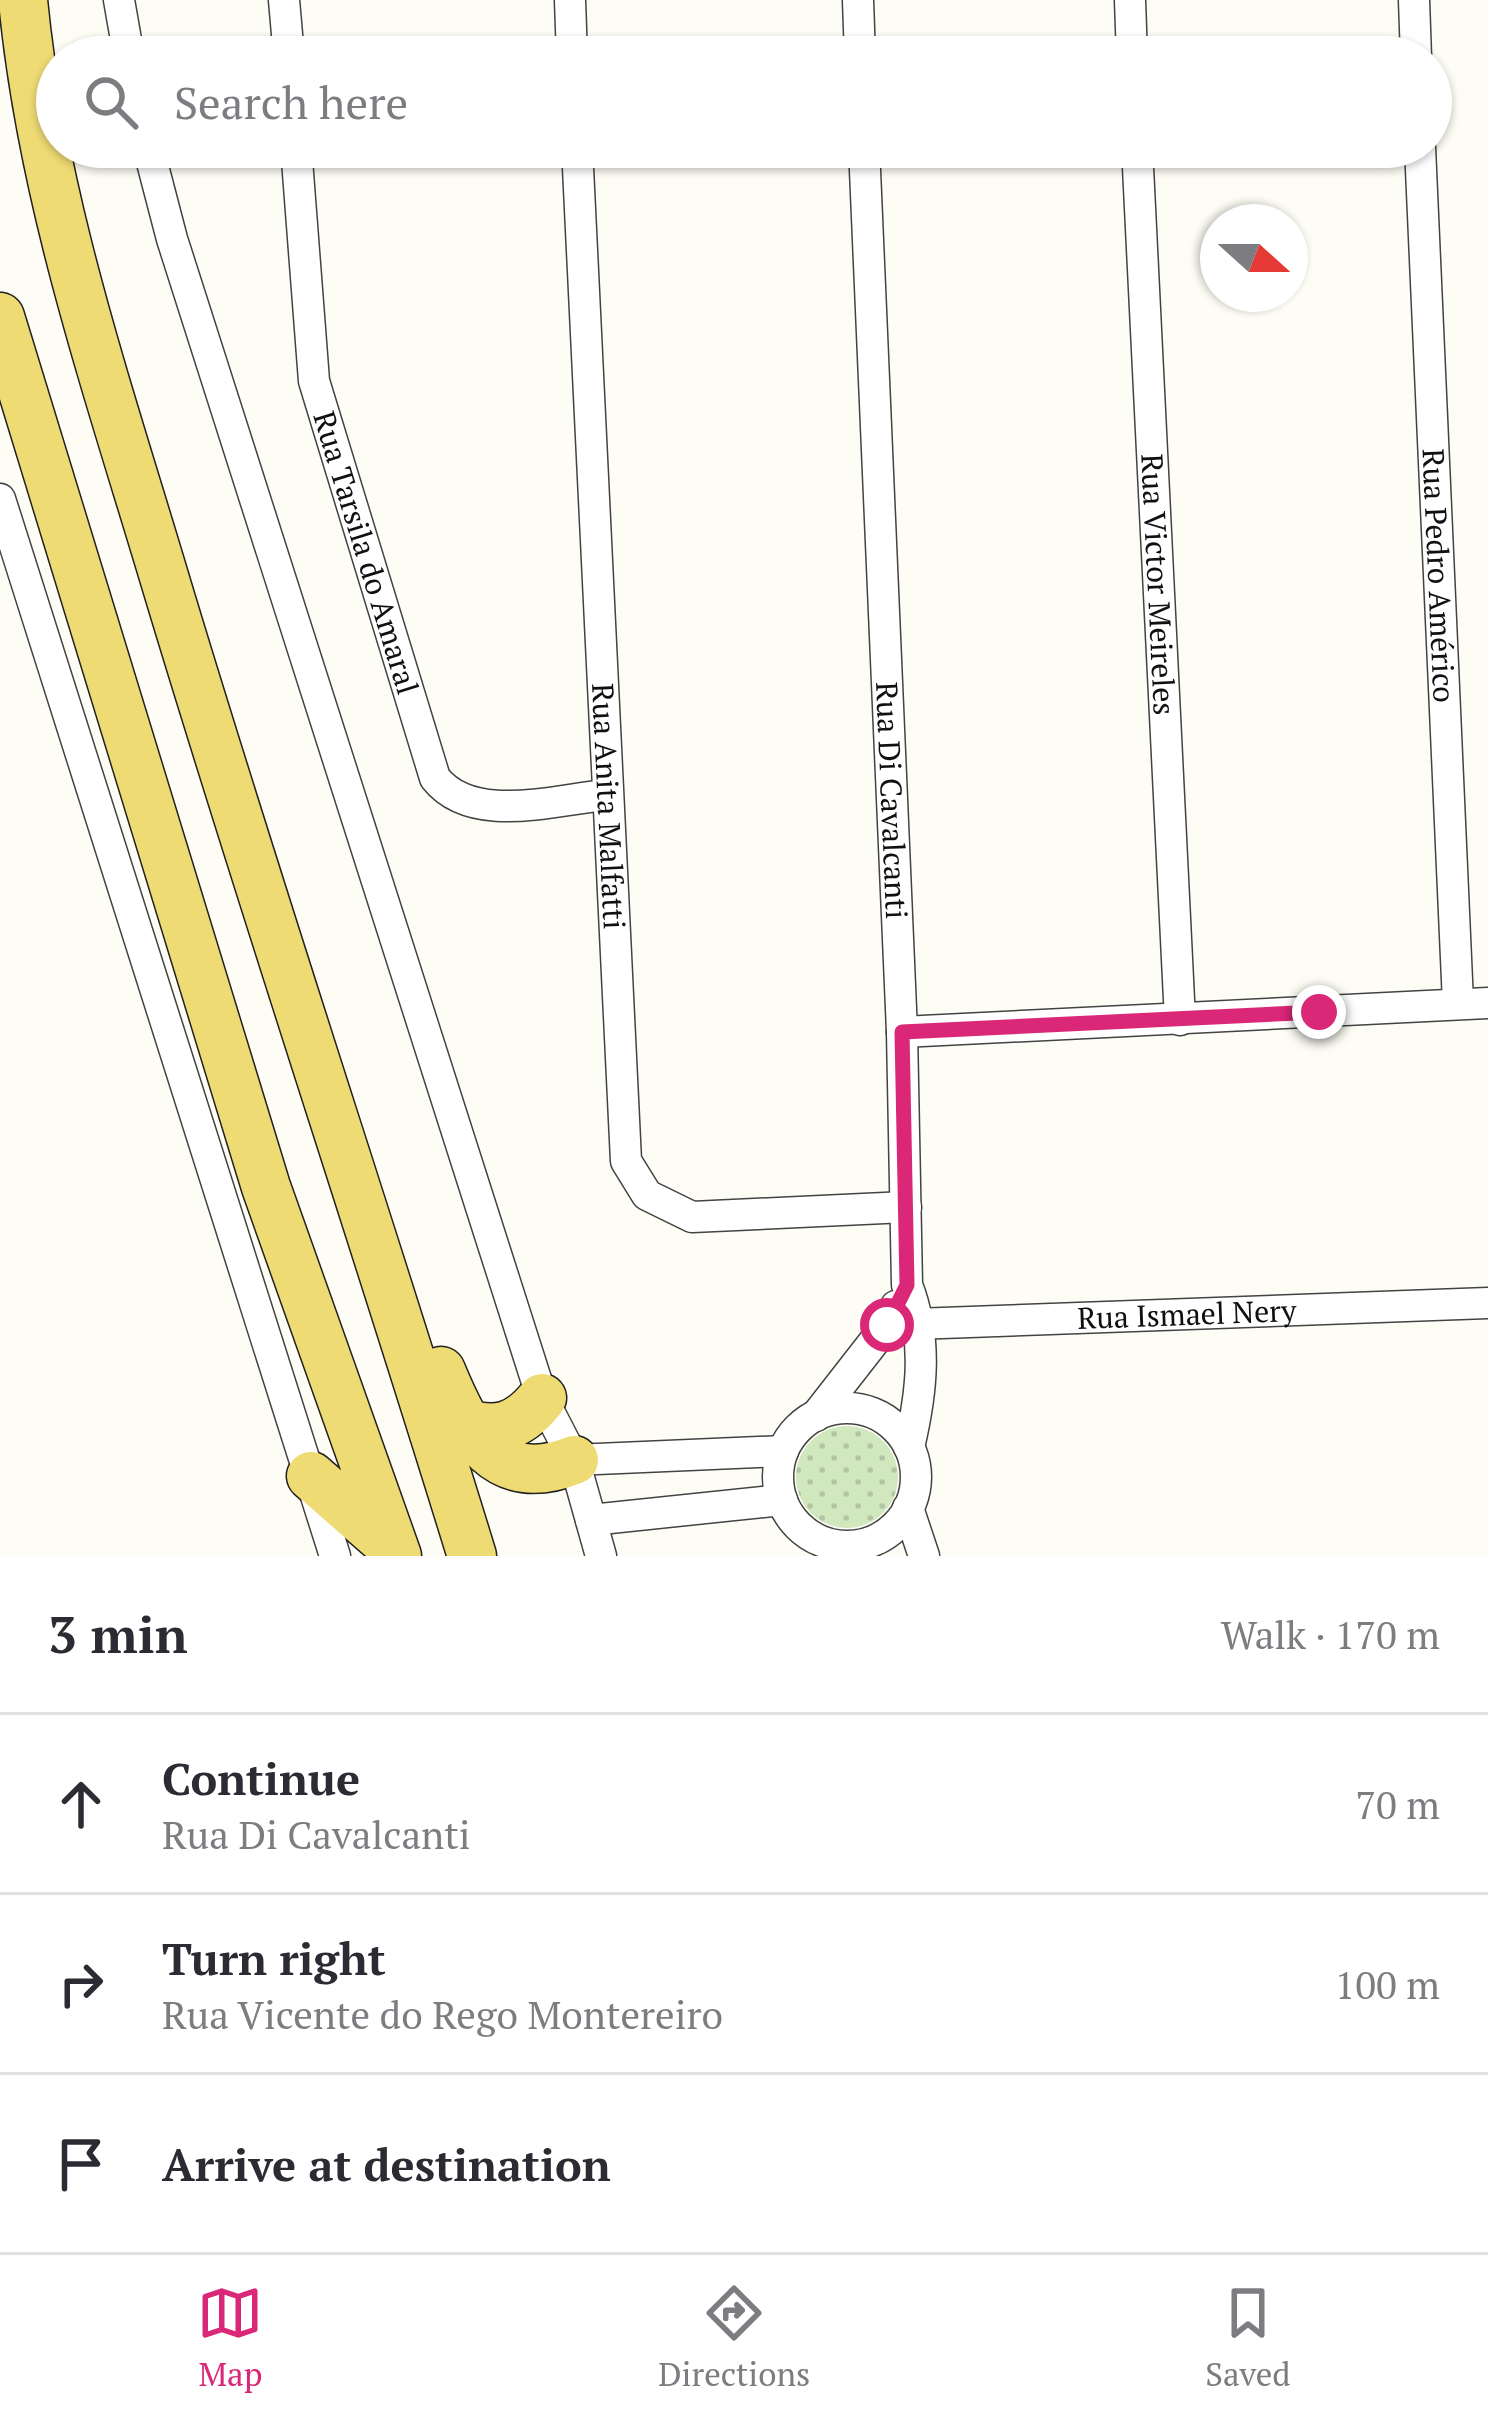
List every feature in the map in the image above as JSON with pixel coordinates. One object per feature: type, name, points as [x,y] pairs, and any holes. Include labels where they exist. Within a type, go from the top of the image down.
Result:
[{"type":"main road","points":[[23,0],[36,92]]},
{"type":"main road","points":[[47,168],[277,954],[389,1286],[472,1556]]},
{"type":"main road","points":[[0,317],[266,1186],[395,1552]]},
{"type":"main road","points":[[266,1186],[265,1117],[190,838],[187,824],[194,810],[208,806],[222,814],[256,921],[277,954]]},
{"type":"main road","points":[[389,1286],[429,1341],[461,1422],[490,1454],[517,1468],[543,1472],[574,1460]]},
{"type":"main road","points":[[461,1422],[488,1431],[507,1427],[542,1398]]},
{"type":"main road","points":[[310,1476],[395,1552]]},
{"type":"street","points":[[119,0],[125,36]]},
{"type":"street","points":[[284,0],[287,36]]},
{"type":"street","points":[[570,0],[571,36]]},
{"type":"street","points":[[858,0],[859,36]]},
{"type":"street","points":[[1130,0],[1131,36]]},
{"type":"street","points":[[1414,0],[1415,36]]},
{"type":"street","points":[[153,168],[172,239],[542,1398],[574,1460],[601,1556]]},
{"type":"street","name":"Rua Tarsila do Amaral","points":[[298,168],[314,381],[435,778],[453,797],[484,806],[606,795]]},
{"type":"street","name":"Rua Anita Malfatti","points":[[578,168],[623,1150],[640,1188],[660,1206],[692,1217],[906,1207]]},
{"type":"street","name":"Rua Di Cavalcanti","points":[[865,168],[902,1032],[907,1285],[921,1322],[919,1406],[909,1448]]},
{"type":"street","name":"Rua Victor Meireles","points":[[1138,168],[1180,1021]]},
{"type":"street","name":"Rua Pedro Américo","points":[[1421,168],[1473,1003]]},
{"type":"street","points":[[0,499],[334,1556]]},
{"type":"street","points":[[902,1032],[1473,1003]]},
{"type":"street","points":[[816,1416],[887,1325],[907,1285]]},
{"type":"street","name":"Rua Ismael Nery","points":[[887,1325],[1488,1303]]},
{"type":"street","points":[[833,1409],[869,1412],[900,1432],[909,1448],[915,1488],[908,1508],[879,1538],[823,1548],[790,1516],[782,1500],[779,1467],[784,1451],[796,1430],[833,1409]]},
{"type":"street","points":[[574,1460],[784,1451]]},
{"type":"street","points":[[591,1520],[782,1500]]},
{"type":"street","points":[[908,1508],[924,1556]]},
{"type":"green space","points":[[847,1426],[866,1430],[883,1441],[894,1458],[898,1477],[894,1496],[883,1513],[866,1524],[847,1528],[828,1524],[811,1513],[800,1496],[796,1477],[800,1458],[811,1441],[828,1430]]},
{"type":"route","points":[[887,1325],[907,1285],[902,1032],[1319,1012]]}]
